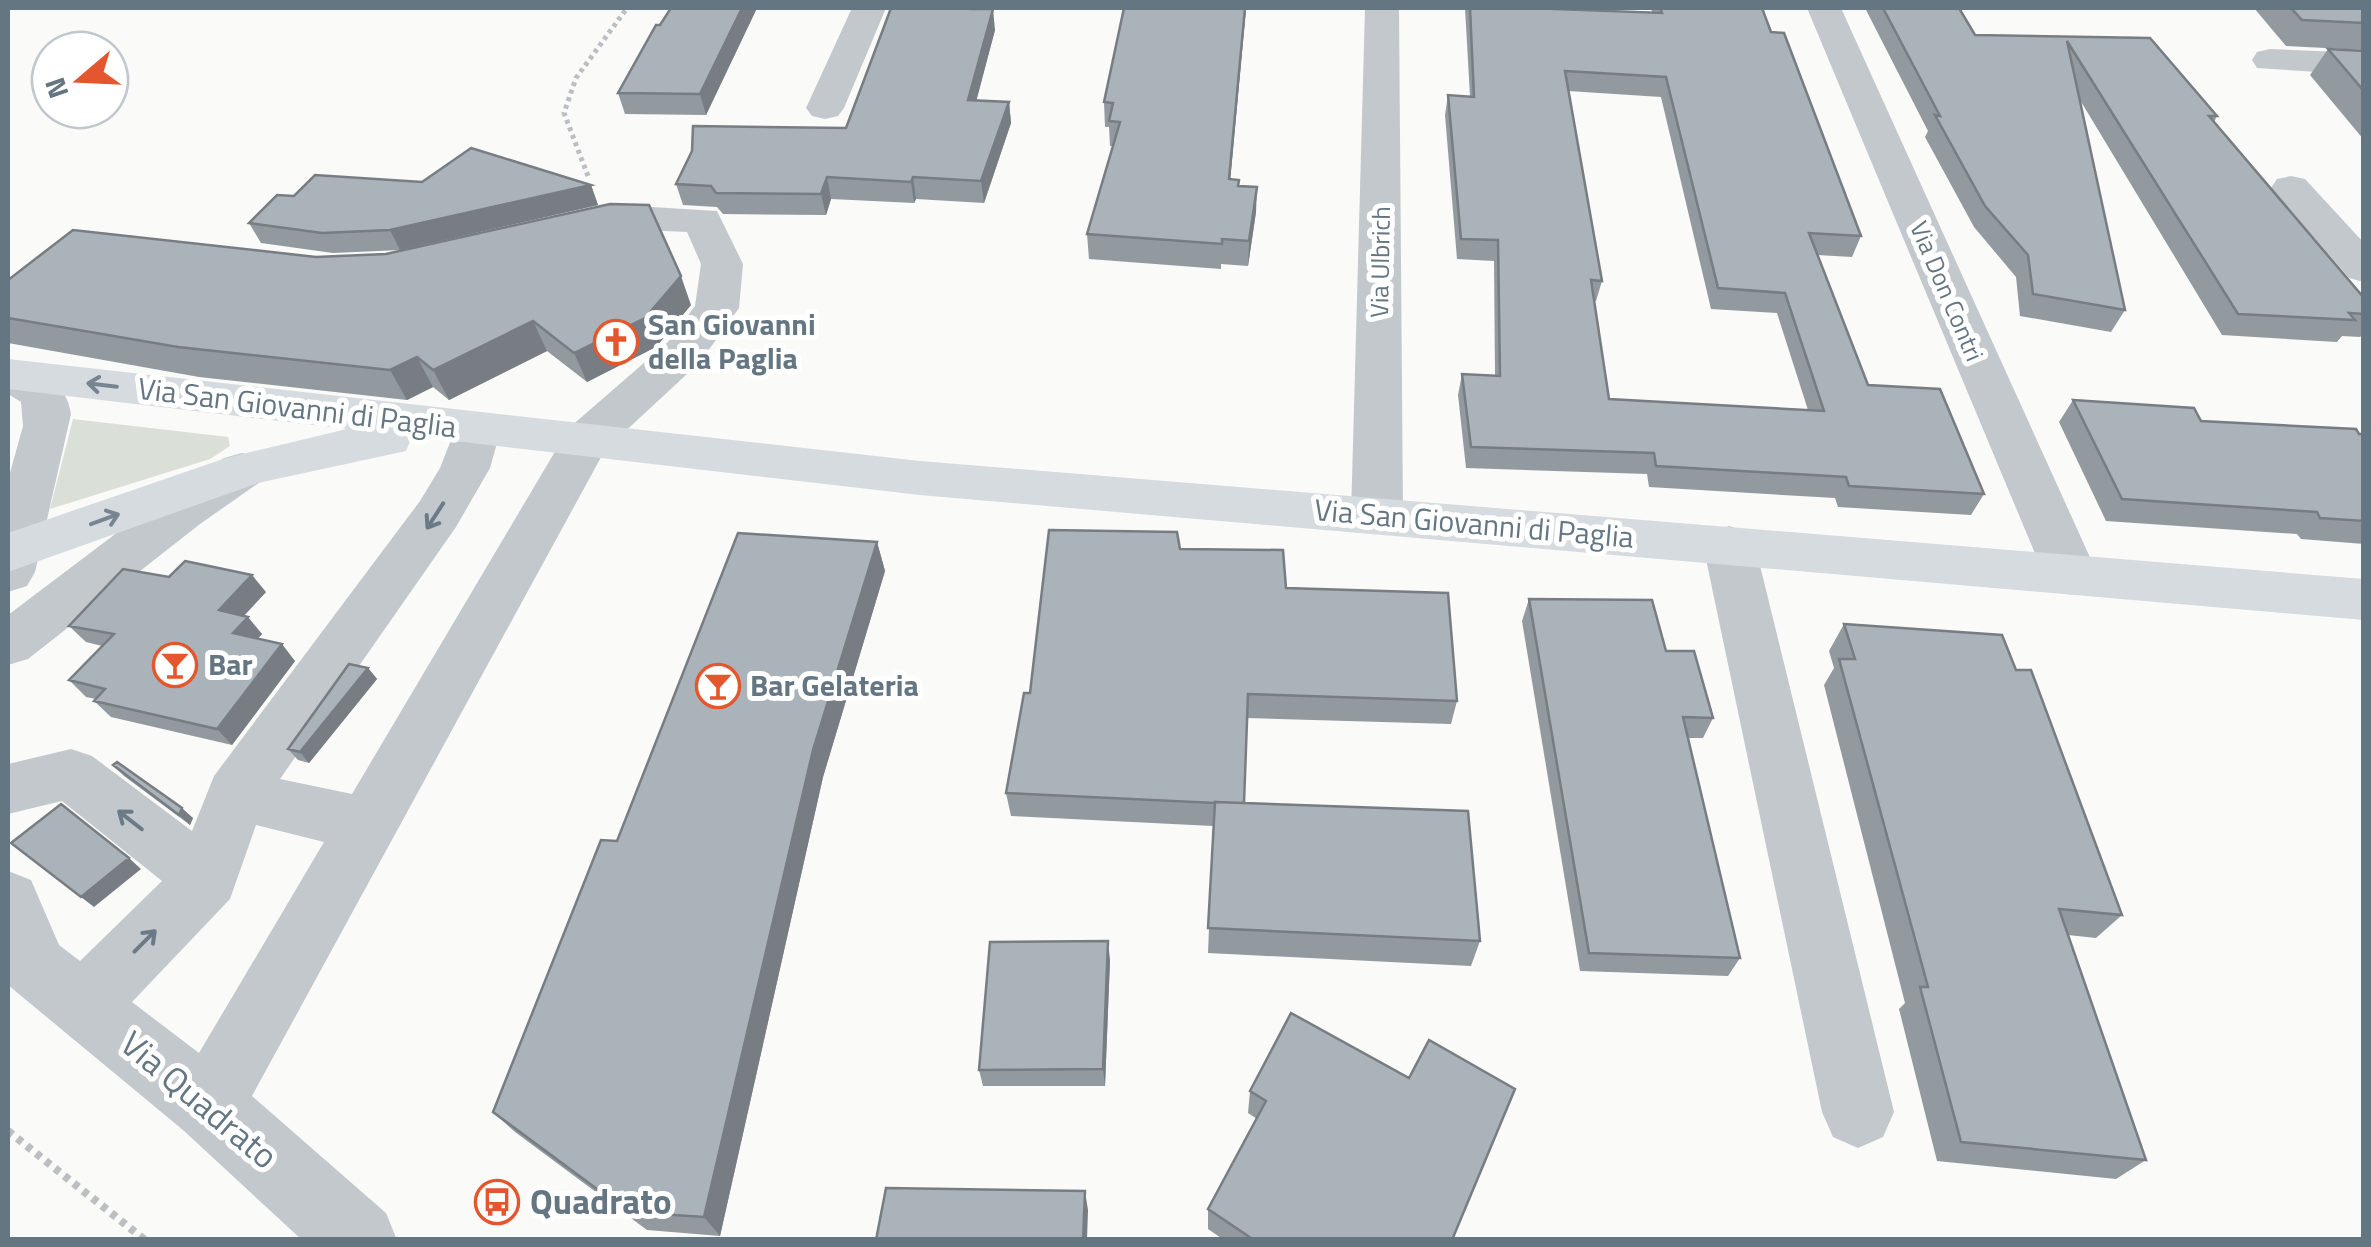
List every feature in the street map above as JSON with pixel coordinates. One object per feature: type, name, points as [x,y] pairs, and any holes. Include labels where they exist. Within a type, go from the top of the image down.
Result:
[{"type":"main road","name":"Via San Giovanni di Paglia","points":[[8,375],[920,478],[2364,600]]},
{"type":"main road","points":[[9,559],[246,468],[328,446],[477,429]]},
{"type":"street","points":[[825,108],[869,8]]},
{"type":"street","name":"Via Ulbrich","points":[[1377,516],[1382,8]]},
{"type":"street","name":"Via Don Contri","points":[[1824,8],[2070,575]]},
{"type":"street","points":[[2270,60],[2364,64]]},
{"type":"street","points":[[2291,188],[2364,270]]},
{"type":"street","points":[[208,1105],[586,440],[684,352],[718,308],[722,264],[702,220],[619,217],[549,236]]},
{"type":"street","points":[[8,375],[37,388],[49,405],[9,559]]},
{"type":"street","points":[[8,900],[42,972],[207,879],[235,794],[438,514],[465,468],[477,429]]},
{"type":"street","points":[[8,644],[196,499],[246,468]]},
{"type":"street","points":[[1729,545],[1858,1112]]},
{"type":"street","points":[[8,789],[72,774],[207,879]]},
{"type":"street","points":[[235,794],[336,819],[368,822]]},
{"type":"street","name":"Via Quadrato","points":[[42,972],[208,1105],[359,1240]]},
{"type":"path","points":[[619,217],[590,180],[564,112],[576,78],[627,8]]},
{"type":"path","points":[[8,1131],[145,1240]]},
{"type":"shaded area","points":[[73,419],[228,437],[230,446],[210,459],[50,509]]},
{"type":"building","points":[[671,8],[742,8],[700,94],[618,93],[656,25]]},
{"type":"building","points":[[891,8],[993,9],[968,100],[1009,102],[981,181],[827,177],[821,194],[716,193],[711,186],[676,184],[692,151],[693,126],[846,128]]},
{"type":"building","points":[[1124,8],[1245,8],[1229,179],[1239,180],[1238,186],[1257,187],[1249,241],[1222,239],[1222,244],[1087,234],[1120,122],[1109,121],[1113,103],[1104,102]]},
{"type":"building","points":[[1470,8],[1662,13],[1660,8],[1762,8],[1771,32],[1784,33],[1861,236],[1809,233],[1868,385],[1940,389],[1984,494],[1849,486],[1846,477],[1656,466],[1654,453],[1471,447],[1462,374],[1500,376],[1498,240],[1461,239],[1448,95],[1474,97]],"holes":[[[1565,71],[1666,77],[1718,288],[1785,293],[1824,411],[1609,399],[1591,280],[1602,281]]]},
{"type":"building","points":[[1883,8],[1959,8],[1975,35],[2150,38],[2217,116],[2209,116],[2364,298],[2364,314],[2349,313],[2355,320],[2238,314],[2067,41],[2125,310],[2033,294],[2028,255],[1985,206]]},
{"type":"building","points":[[2291,8],[2364,8],[2364,23],[2302,20]]},
{"type":"building","points":[[2328,49],[2364,51],[2364,91]]},
{"type":"building","points":[[471,148],[591,185],[390,230],[322,233],[249,223],[277,195],[294,196],[315,175],[422,182]]},
{"type":"building","points":[[610,204],[649,205],[681,276],[645,318],[574,353],[533,321],[433,370],[417,357],[390,370],[178,347],[8,318],[8,280],[73,230],[316,257],[386,254]]},
{"type":"building","points":[[2073,400],[2194,408],[2201,421],[2356,429],[2364,434],[2364,521],[2320,518],[2317,512],[2122,499]]},
{"type":"building","points":[[1049,530],[1177,532],[1180,549],[1283,550],[1286,588],[1448,593],[1457,701],[1248,694],[1244,803],[1006,793],[1024,693],[1030,693]]},
{"type":"building","points":[[738,533],[877,542],[813,750],[704,1217],[628,1212],[493,1112],[601,840],[617,841]]},
{"type":"building","points":[[185,561],[252,575],[219,610],[248,617],[233,633],[282,644],[217,729],[94,701],[105,689],[69,680],[114,634],[69,626],[123,569],[169,577]]},
{"type":"building","points":[[1529,599],[1652,600],[1666,651],[1694,651],[1713,718],[1683,717],[1740,958],[1589,953]]},
{"type":"building","points":[[1844,624],[2002,635],[2016,670],[2031,670],[2122,915],[2059,909],[2146,1160],[1961,1142],[1920,987],[1928,987],[1839,659],[1855,659]]},
{"type":"building","points":[[349,664],[368,668],[300,752],[288,749]]},
{"type":"building","points":[[117,762],[182,808],[179,815],[113,765]]},
{"type":"building","points":[[1215,802],[1468,811],[1480,941],[1208,928]]},
{"type":"building","points":[[61,804],[129,858],[81,897],[11,843]]},
{"type":"building","points":[[1108,941],[1103,1069],[979,1070],[990,942]]},
{"type":"building","points":[[1291,1013],[1409,1078],[1429,1040],[1515,1089],[1452,1240],[1254,1240],[1208,1209],[1266,1101],[1250,1091]]},
{"type":"building","points":[[886,1188],[1085,1191],[1083,1240],[876,1240]]},
{"type":"place","name":"San Giovanni della Paglia","points":[[616,342]]},
{"type":"place","name":"Bar","points":[[175,665]]},
{"type":"place","name":"Bar Gelateria","points":[[718,686]]},
{"type":"place","name":"Quadrato","points":[[497,1202]]}]
